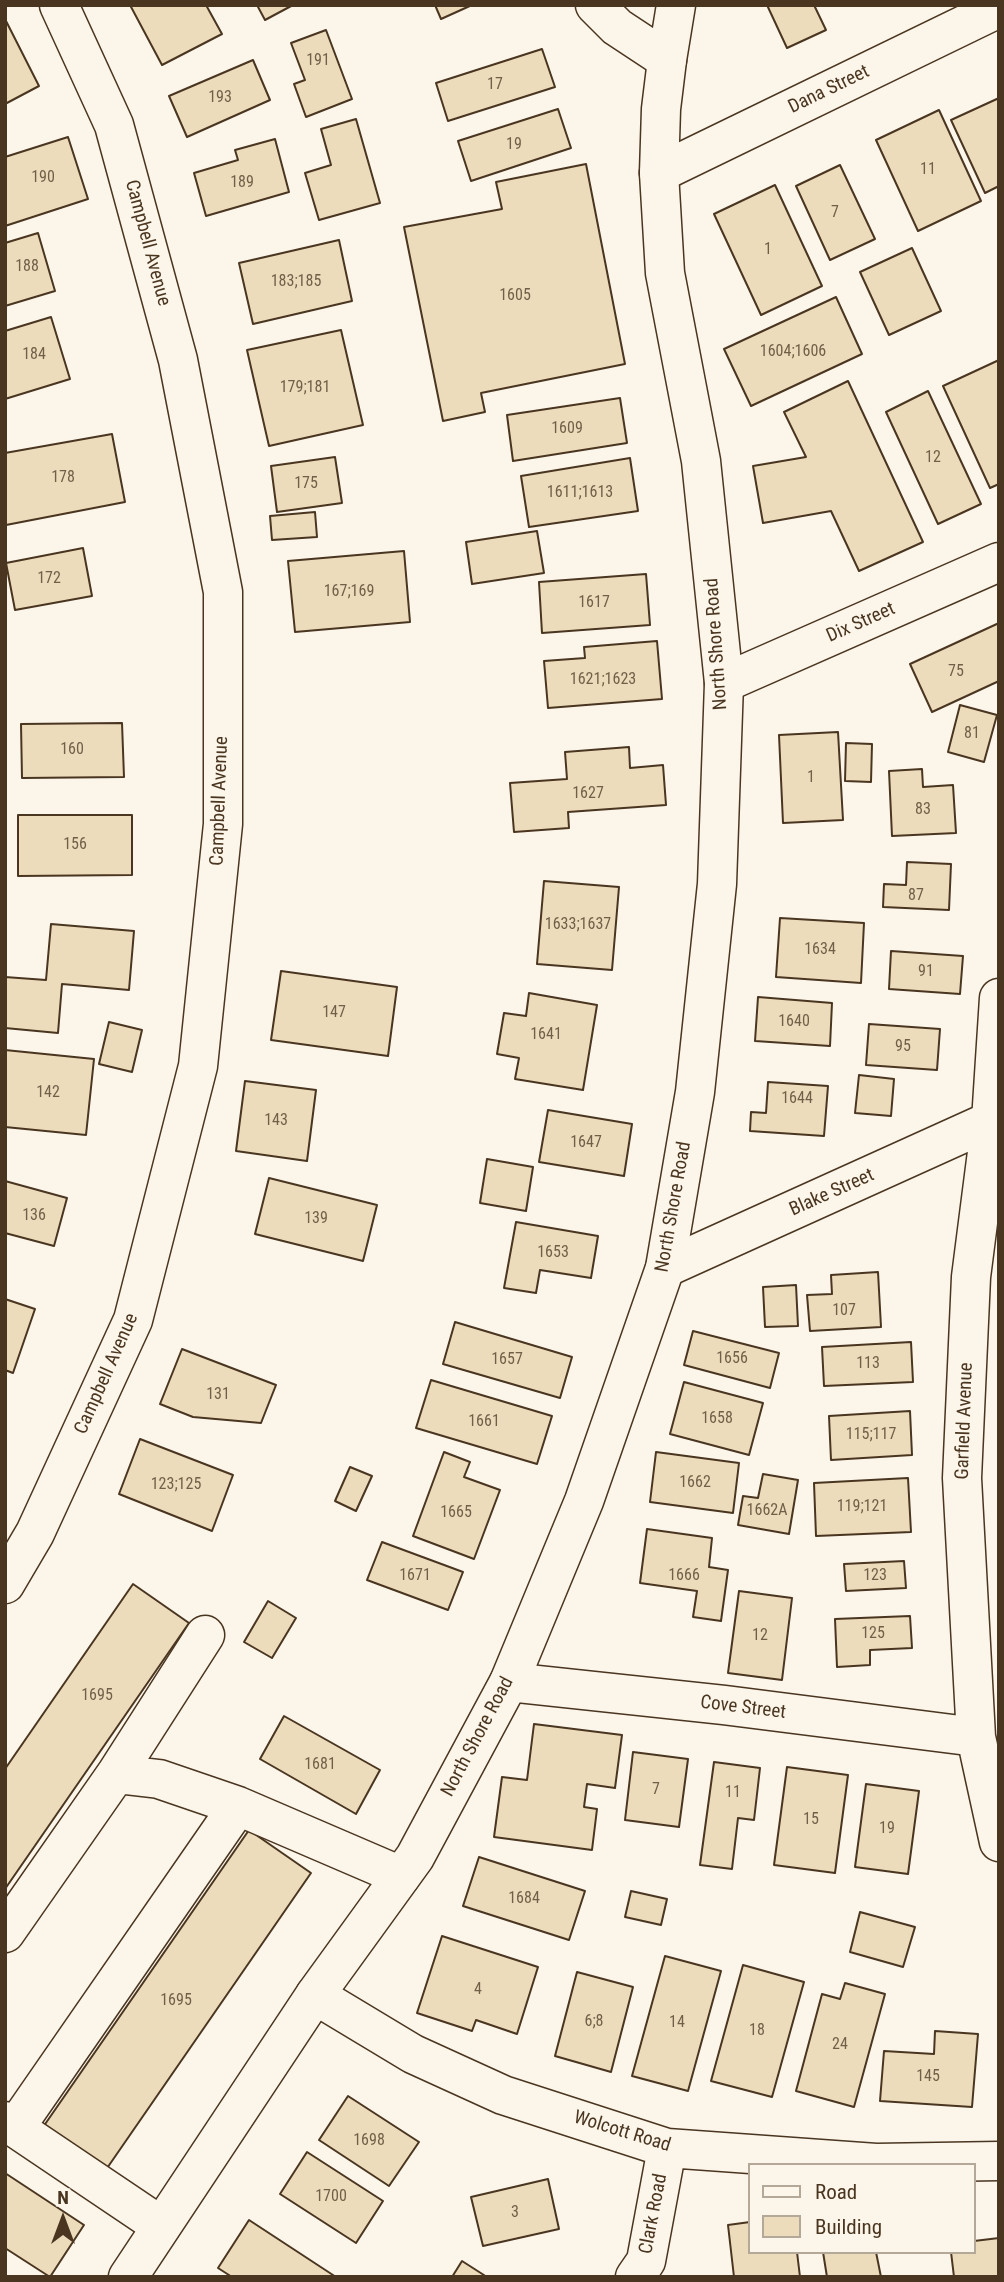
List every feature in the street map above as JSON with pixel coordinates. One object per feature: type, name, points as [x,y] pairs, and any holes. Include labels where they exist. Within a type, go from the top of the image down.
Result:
[{"type":"street","name":"Campbell Avenue","points":[[5,1584],[35,1533],[133,1320],[198,1066],[223,824],[223,592],[178,360],[114,125],[59,5]]},
{"type":"street","points":[[595,5],[617,27],[667,60]]},
{"type":"street","name":"North Shore Road","points":[[128,2277],[315,1995],[415,1857],[509,1682],[584,1501],[665,1268],[695,1093],[717,884],[724,683],[701,461],[665,273],[659,173],[661,109],[676,5]]},
{"type":"street","name":"Dana Street","points":[[659,173],[999,8]]},
{"type":"street","name":"Dix Street","points":[[724,683],[999,562]]},
{"type":"street","name":"Garfield Avenue","points":[[999,998],[996,1120],[971,1278],[961,1478],[976,1737],[999,1842]]},
{"type":"street","name":"Blake Street","points":[[665,1268],[996,1120]]},
{"type":"street","points":[[5,1933],[116,1774],[205,1635]]},
{"type":"street","name":"Cove Street","points":[[509,1682],[724,1705],[976,1737]]},
{"type":"street","points":[[116,1774],[159,1779],[238,1806],[401,1876]]},
{"type":"street","points":[[161,2226],[10,2125],[238,1806]]},
{"type":"street","name":"Wolcott Road","points":[[315,1995],[413,2054],[503,2095],[667,2148],[876,2163],[999,2161]]},
{"type":"street","name":"Clark Road","points":[[645,2272],[667,2148]]},
{"type":"building","points":[[130,5],[206,5],[222,34],[162,65]]},
{"type":"building","points":[[257,5],[293,5],[265,20]]},
{"type":"building","points":[[435,5],[472,5],[441,19]]},
{"type":"building","points":[[767,5],[814,5],[826,30],[787,48]]},
{"type":"building","points":[[5,19],[39,86],[5,104]]},
{"type":"building","points":[[326,30],[352,99],[306,117],[294,84],[305,80],[291,43]]},
{"type":"building","points":[[542,49],[555,87],[448,121],[436,83]]},
{"type":"building","points":[[253,60],[270,100],[187,137],[169,96]]},
{"type":"building","points":[[999,98],[999,186],[985,193],[951,120]]},
{"type":"building","points":[[558,109],[571,148],[471,181],[458,141]]},
{"type":"building","points":[[939,110],[981,201],[918,231],[876,140]]},
{"type":"building","points":[[356,119],[380,203],[319,220],[305,173],[331,165],[321,129]]},
{"type":"building","points":[[68,137],[88,199],[5,226],[5,157]]},
{"type":"building","points":[[275,139],[289,192],[206,216],[194,173],[238,160],[235,150]]},
{"type":"building","points":[[586,164],[625,364],[481,393],[485,412],[443,421],[404,227],[502,209],[496,182]]},
{"type":"building","points":[[840,165],[875,239],[830,260],[796,186]]},
{"type":"building","points":[[775,185],[822,286],[761,315],[714,214]]},
{"type":"building","points":[[38,233],[55,291],[5,306],[5,243]]},
{"type":"building","points":[[339,240],[352,301],[253,324],[239,263]]},
{"type":"building","points":[[912,248],[941,311],[889,335],[860,272]]},
{"type":"building","points":[[836,297],[862,354],[751,406],[724,349]]},
{"type":"building","points":[[51,317],[70,379],[5,399],[5,331]]},
{"type":"building","points":[[341,330],[363,425],[269,446],[247,350]]},
{"type":"building","points":[[999,360],[999,484],[990,488],[943,386]]},
{"type":"building","points":[[848,381],[923,542],[859,571],[831,511],[763,523],[753,466],[806,457],[784,412]]},
{"type":"building","points":[[928,391],[981,504],[938,524],[886,412]]},
{"type":"building","points":[[620,398],[627,443],[513,461],[507,415]]},
{"type":"building","points":[[112,434],[125,502],[6,525],[5,453]]},
{"type":"building","points":[[335,457],[342,503],[277,512],[271,466]]},
{"type":"building","points":[[630,458],[638,511],[529,527],[521,476]]},
{"type":"building","points":[[315,512],[317,537],[272,540],[270,516]]},
{"type":"building","points":[[537,531],[544,573],[472,584],[466,542]]},
{"type":"building","points":[[83,548],[92,596],[15,610],[6,563]]},
{"type":"building","points":[[404,551],[410,622],[295,632],[288,561]]},
{"type":"building","points":[[646,574],[650,625],[542,633],[539,582]]},
{"type":"building","points":[[999,623],[999,681],[932,712],[910,664]]},
{"type":"building","points":[[657,641],[662,699],[548,708],[544,661],[585,658],[584,647]]},
{"type":"building","points":[[960,705],[997,715],[984,762],[948,752]]},
{"type":"building","points":[[122,723],[124,777],[22,778],[21,724]]},
{"type":"building","points":[[838,732],[843,820],[783,823],[779,735]]},
{"type":"building","points":[[846,743],[872,744],[871,782],[845,781]]},
{"type":"building","points":[[629,747],[630,768],[663,765],[666,805],[568,812],[569,828],[514,832],[510,783],[567,779],[565,752]]},
{"type":"building","points":[[922,769],[923,787],[953,785],[956,833],[892,836],[889,771]]},
{"type":"building","points":[[18,815],[132,815],[132,875],[18,876]]},
{"type":"building","points":[[907,862],[951,864],[949,910],[883,907],[884,884],[906,885]]},
{"type":"building","points":[[544,881],[619,887],[612,970],[537,964]]},
{"type":"building","points":[[780,918],[864,923],[861,983],[776,977]]},
{"type":"building","points":[[51,924],[134,931],[129,990],[62,984],[58,1033],[5,1028],[5,977],[46,980]]},
{"type":"building","points":[[891,951],[963,956],[960,994],[889,989]]},
{"type":"building","points":[[281,971],[397,987],[388,1056],[271,1040]]},
{"type":"building","points":[[529,993],[597,1005],[583,1090],[515,1079],[519,1058],[497,1054],[504,1013],[526,1016]]},
{"type":"building","points":[[758,997],[832,1003],[830,1046],[755,1041]]},
{"type":"building","points":[[109,1022],[142,1030],[132,1072],[99,1064]]},
{"type":"building","points":[[869,1024],[940,1029],[937,1070],[866,1065]]},
{"type":"building","points":[[5,1050],[94,1059],[86,1135],[5,1127]]},
{"type":"building","points":[[859,1075],[894,1079],[891,1116],[855,1113]]},
{"type":"building","points":[[245,1081],[316,1090],[307,1161],[236,1151]]},
{"type":"building","points":[[768,1082],[828,1086],[824,1136],[750,1131],[751,1112],[766,1113]]},
{"type":"building","points":[[548,1110],[632,1124],[624,1176],[539,1162]]},
{"type":"building","points":[[487,1159],[533,1167],[526,1211],[480,1203]]},
{"type":"building","points":[[269,1178],[377,1205],[363,1261],[255,1234]]},
{"type":"building","points":[[5,1181],[67,1198],[54,1246],[5,1233]]},
{"type":"building","points":[[516,1222],[598,1236],[591,1278],[540,1270],[536,1293],[504,1288]]},
{"type":"building","points":[[878,1272],[881,1327],[810,1331],[807,1295],[832,1294],[831,1275]]},
{"type":"building","points":[[796,1285],[798,1326],[765,1327],[763,1287]]},
{"type":"building","points":[[5,1299],[35,1309],[13,1373],[5,1370]]},
{"type":"building","points":[[455,1322],[572,1357],[560,1398],[443,1364]]},
{"type":"building","points":[[693,1331],[779,1353],[770,1388],[684,1365]]},
{"type":"building","points":[[911,1342],[913,1382],[824,1386],[822,1347]]},
{"type":"building","points":[[182,1349],[276,1385],[261,1423],[193,1417],[160,1404]]},
{"type":"building","points":[[431,1380],[552,1416],[537,1464],[416,1428]]},
{"type":"building","points":[[684,1382],[763,1403],[749,1455],[670,1434]]},
{"type":"building","points":[[910,1411],[912,1455],[831,1460],[829,1416]]},
{"type":"building","points":[[140,1439],[233,1475],[212,1531],[119,1494]]},
{"type":"building","points":[[444,1452],[470,1462],[464,1477],[500,1490],[474,1559],[413,1536]]},
{"type":"building","points":[[656,1452],[739,1463],[733,1513],[650,1502]]},
{"type":"building","points":[[350,1467],[372,1476],[356,1511],[335,1501]]},
{"type":"building","points":[[763,1474],[798,1480],[789,1534],[738,1525],[743,1496],[758,1498]]},
{"type":"building","points":[[908,1478],[911,1532],[816,1536],[814,1483]]},
{"type":"building","points":[[647,1529],[712,1538],[709,1567],[728,1570],[721,1621],[693,1617],[697,1591],[640,1583]]},
{"type":"building","points":[[382,1542],[463,1572],[448,1610],[367,1580]]},
{"type":"building","points":[[904,1561],[906,1588],[846,1591],[844,1564]]},
{"type":"building","points":[[133,1584],[189,1623],[5,1889],[5,1769]]},
{"type":"building","points":[[739,1591],[792,1598],[782,1680],[728,1673]]},
{"type":"building","points":[[268,1601],[296,1618],[272,1658],[244,1642]]},
{"type":"building","points":[[910,1616],[912,1648],[870,1650],[870,1665],[837,1667],[835,1619]]},
{"type":"building","points":[[284,1716],[380,1770],[356,1814],[260,1759]]},
{"type":"building","points":[[534,1724],[622,1735],[615,1788],[587,1784],[584,1807],[597,1809],[592,1850],[494,1837],[502,1777],[527,1780]]},
{"type":"building","points":[[633,1752],[688,1759],[679,1827],[625,1820]]},
{"type":"building","points":[[714,1762],[760,1768],[754,1820],[738,1818],[732,1869],[700,1865]]},
{"type":"building","points":[[787,1767],[848,1775],[835,1873],[774,1865]]},
{"type":"building","points":[[866,1784],[919,1791],[908,1874],[855,1867]]},
{"type":"building","points":[[249,1830],[311,1873],[103,2174],[41,2130]]},
{"type":"building","points":[[479,1857],[585,1891],[569,1940],[463,1906]]},
{"type":"building","points":[[631,1891],[667,1899],[661,1925],[625,1917]]},
{"type":"building","points":[[860,1912],[915,1927],[903,1967],[850,1952]]},
{"type":"building","points":[[442,1936],[538,1967],[517,2034],[476,2020],[472,2031],[417,2013]]},
{"type":"building","points":[[665,1956],[721,1971],[688,2091],[632,2076]]},
{"type":"building","points":[[743,1965],[804,1982],[772,2097],[711,2081]]},
{"type":"building","points":[[577,1972],[633,1987],[611,2072],[555,2056]]},
{"type":"building","points":[[845,1983],[885,1994],[854,2107],[796,2091],[822,1994],[840,1999]]},
{"type":"building","points":[[935,2031],[978,2034],[972,2107],[880,2101],[884,2051],[934,2054]]},
{"type":"building","points":[[348,2096],[419,2142],[389,2186],[319,2140]]},
{"type":"building","points":[[307,2152],[383,2201],[356,2243],[280,2194]]},
{"type":"building","points":[[5,2173],[84,2225],[50,2277],[5,2248]]},
{"type":"building","points":[[548,2179],[559,2229],[483,2246],[471,2197]]},
{"type":"building","points":[[249,2220],[336,2277],[232,2277],[218,2268]]},
{"type":"building","points":[[748,2222],[748,2254],[797,2254],[800,2277],[734,2277],[728,2225]]},
{"type":"building","points":[[999,2238],[999,2277],[954,2277],[951,2254],[976,2254],[976,2241]]},
{"type":"building","points":[[823,2254],[876,2254],[881,2277],[827,2277]]},
{"type":"building","points":[[462,2261],[487,2277],[452,2277]]}]
